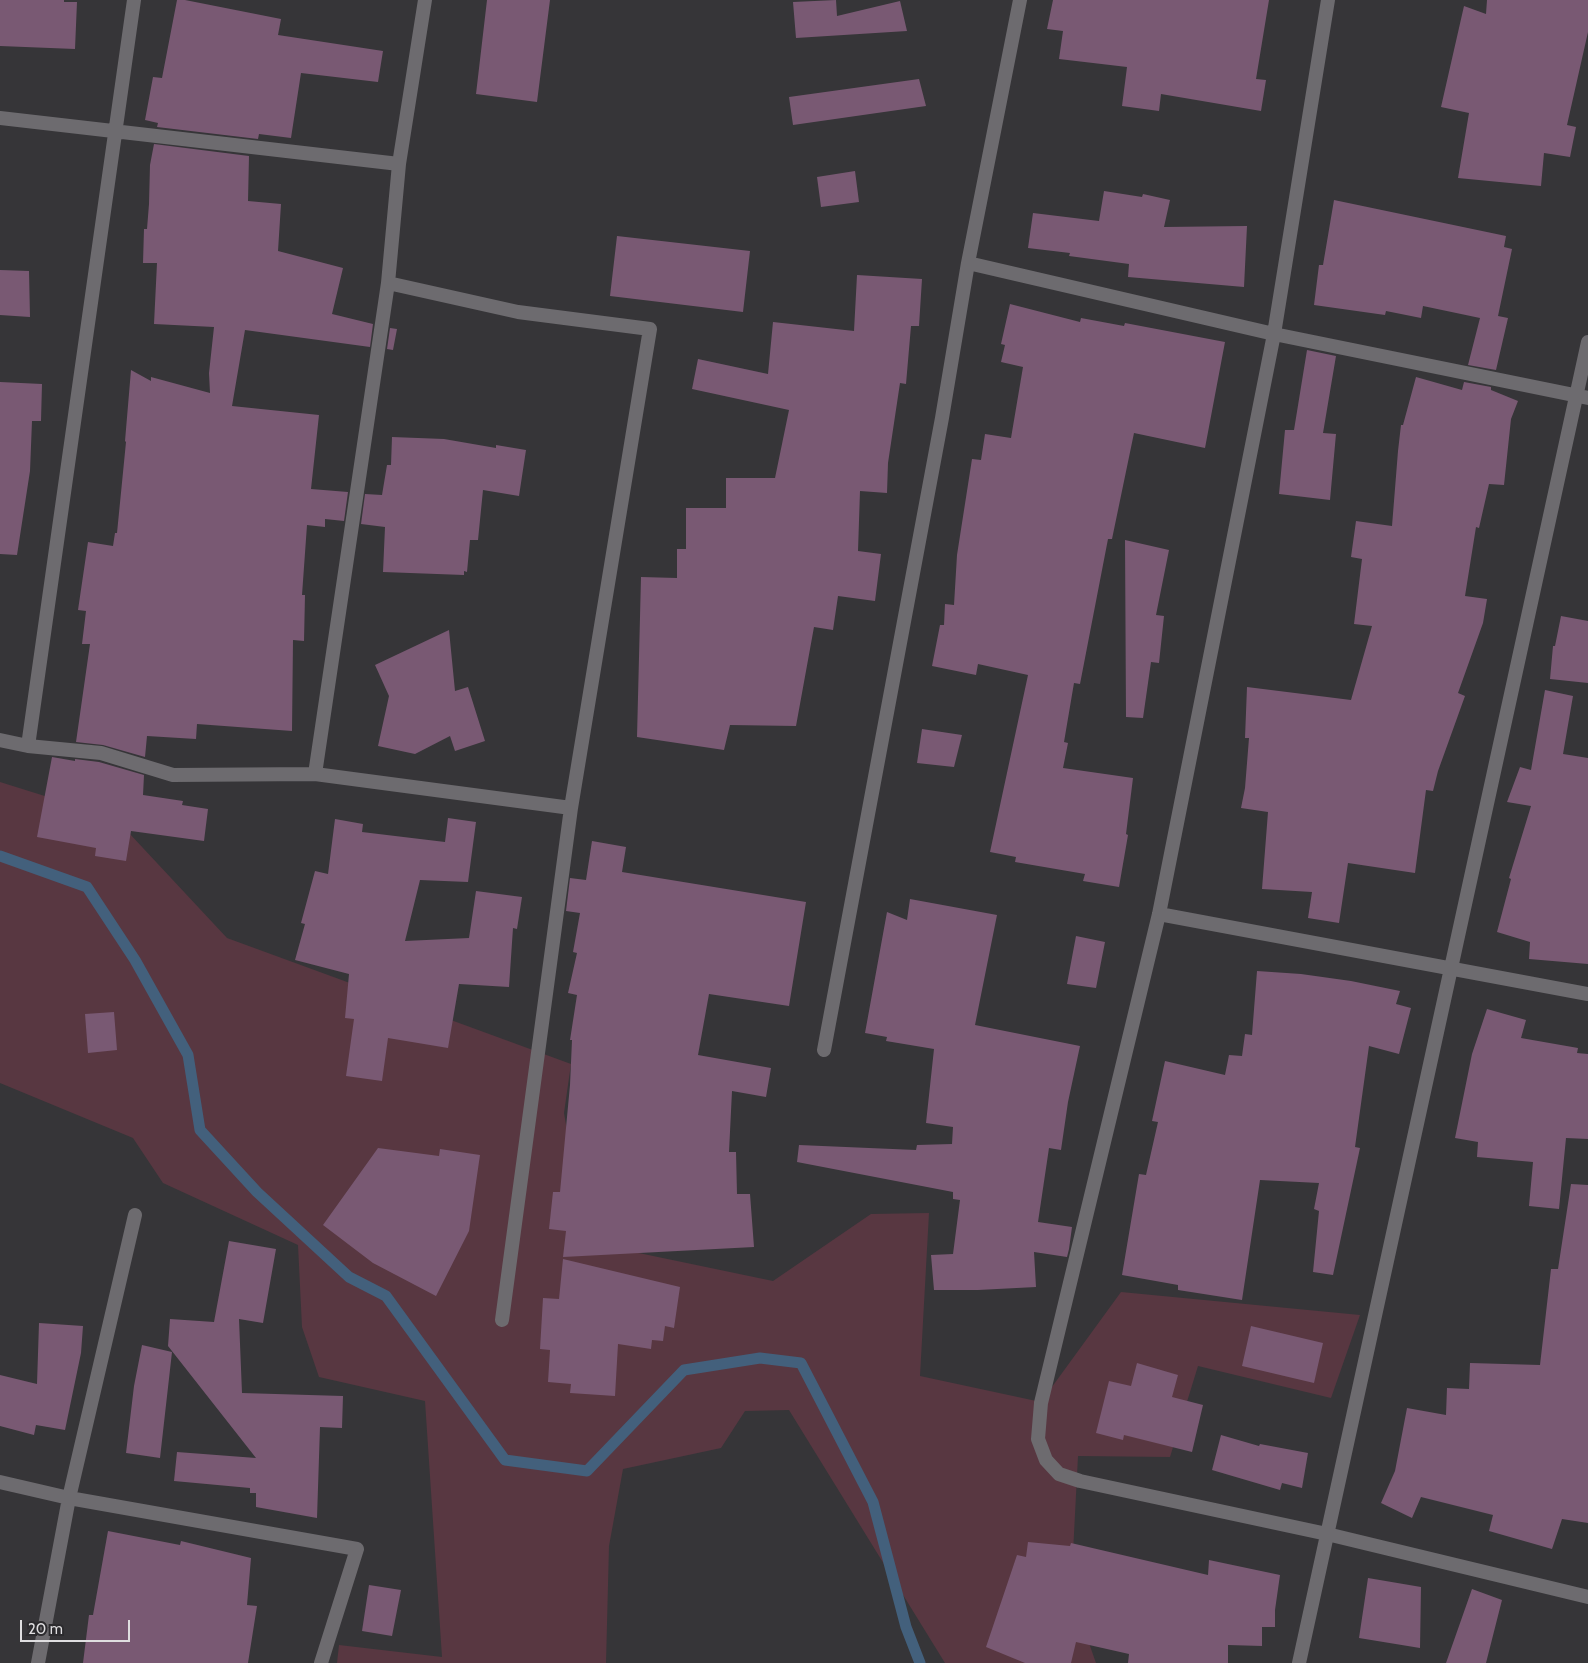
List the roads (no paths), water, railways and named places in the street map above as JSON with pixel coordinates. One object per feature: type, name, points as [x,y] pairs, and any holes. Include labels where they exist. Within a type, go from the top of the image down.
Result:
[{"type":"street","points":[[28,746],[134,0]]},
{"type":"street","points":[[315,774],[388,283],[399,164],[425,0]]},
{"type":"street","points":[[824,1050],[940,428],[968,263],[1020,0]]},
{"type":"street","points":[[1328,0],[1274,334],[1159,914],[1041,1403],[1038,1438],[1046,1460],[1059,1474],[1080,1482],[1327,1534],[1588,1597]]},
{"type":"street","points":[[0,118],[399,164]]},
{"type":"street","points":[[968,263],[1274,334],[1582,397]]},
{"type":"street","points":[[388,283],[518,312],[650,330],[571,808],[502,1320]]},
{"type":"street","points":[[1299,1663],[1451,968],[1582,397],[1588,342]]},
{"type":"street","points":[[0,740],[28,746],[102,753],[173,775],[315,774],[571,808]]},
{"type":"street","points":[[1159,914],[1588,994]]},
{"type":"street","points":[[38,1663],[69,1498],[135,1215]]},
{"type":"street","points":[[0,1482],[69,1498],[357,1549],[321,1663]]},
{"type":"waterway","points":[[0,856],[87,887],[135,960],[188,1055],[200,1130],[257,1192],[349,1277],[386,1296],[505,1460],[587,1471],[684,1370],[760,1358],[801,1363],[873,1502],[906,1627],[920,1663]]}]
